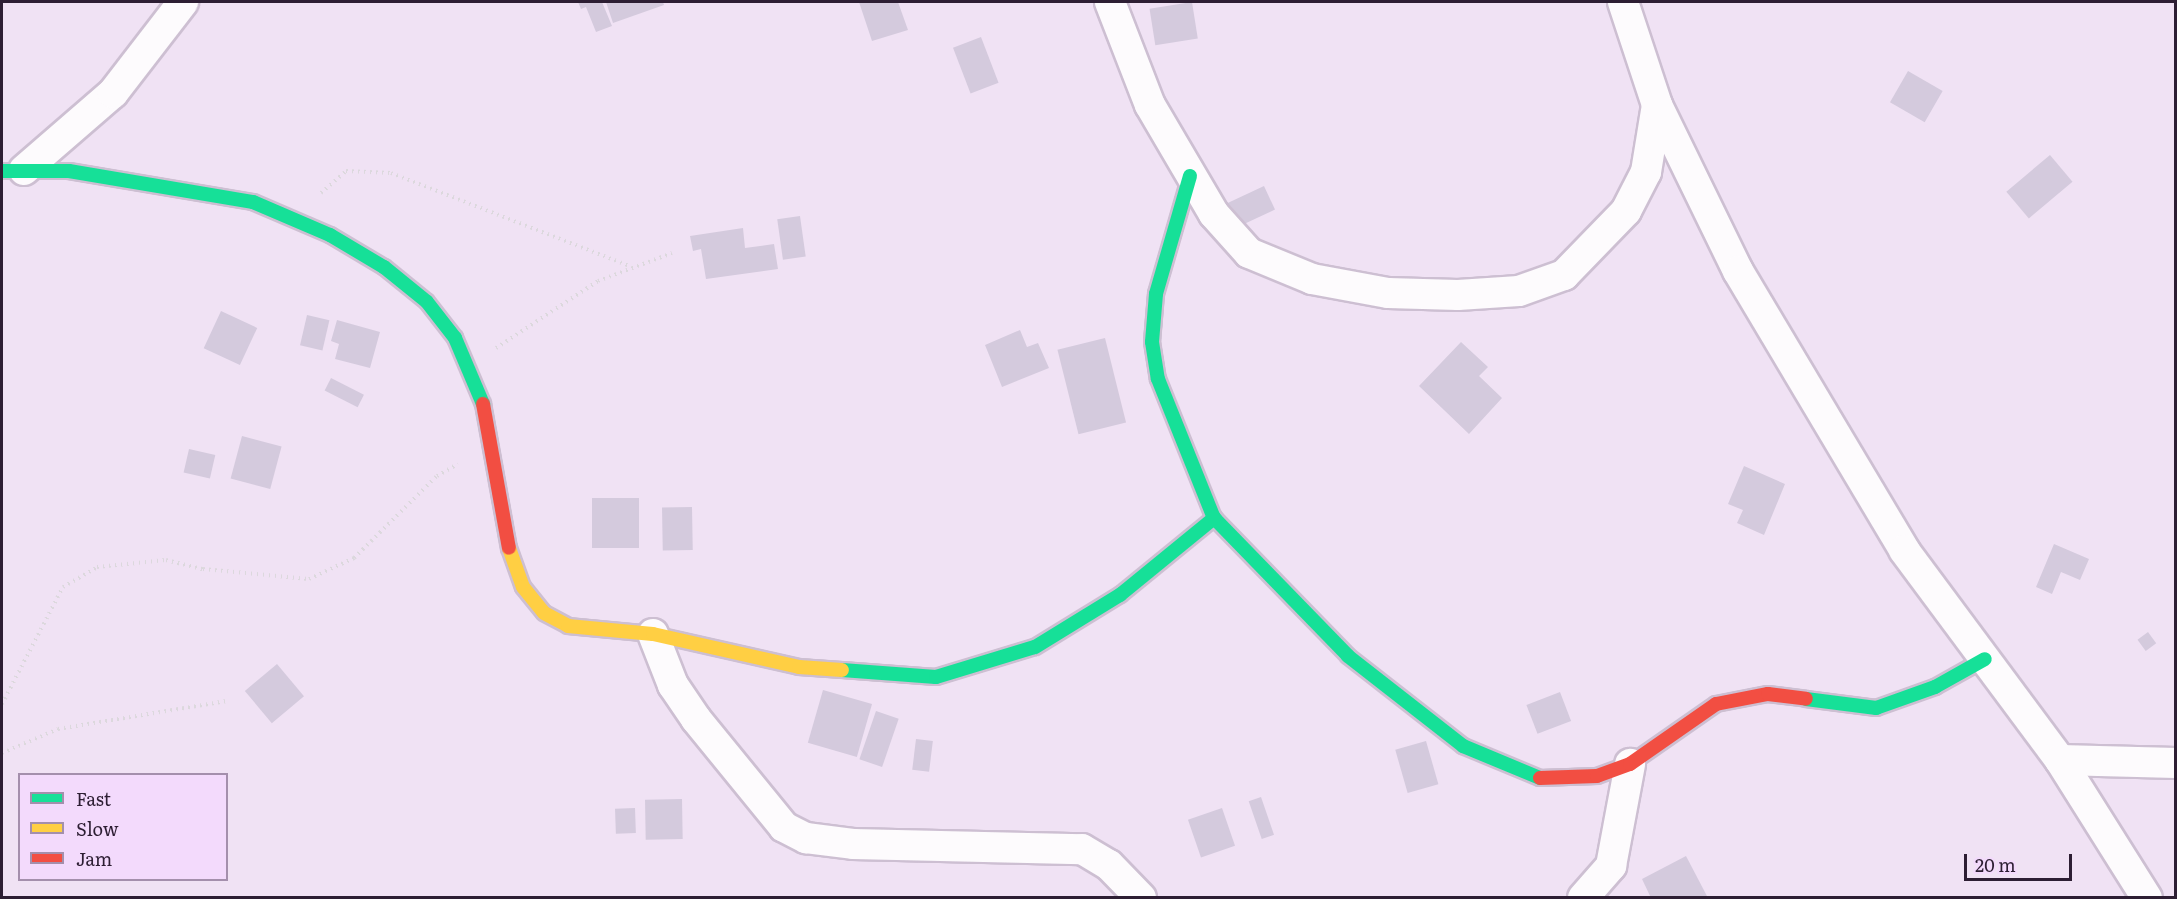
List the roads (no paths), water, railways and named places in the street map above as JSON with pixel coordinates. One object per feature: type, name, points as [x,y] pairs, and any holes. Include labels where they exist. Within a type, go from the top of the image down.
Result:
[{"type":"street","points":[[13,170],[113,93],[183,2]]},
{"type":"street","points":[[1110,2],[1150,105],[1214,214],[1249,253],[1312,279],[1388,293],[1519,291],[1564,275],[1626,211],[1646,171],[1656,105]]},
{"type":"street","points":[[1623,2],[1656,105],[1738,271],[1898,541],[2060,760],[2147,897]]},
{"type":"street","points":[[13,170],[178,186],[253,202],[296,221],[384,267],[427,302],[468,367],[481,395],[508,544],[523,587],[544,613],[568,626],[653,634],[799,667],[936,677],[1035,647],[1120,595],[1214,518]]},
{"type":"street","points":[[1190,176],[1156,294],[1152,342],[1158,380],[1214,518],[1348,656],[1463,746],[1541,779],[1597,776],[1630,764],[1716,704],[1768,694],[1876,708],[1935,687],[1984,659]]},
{"type":"street","points":[[653,634],[690,711],[784,828],[806,838],[853,844],[1082,849],[1109,865],[1141,897]]},
{"type":"street","points":[[2060,760],[2175,763]]},
{"type":"street","points":[[1583,897],[1611,866],[1630,764]]}]
